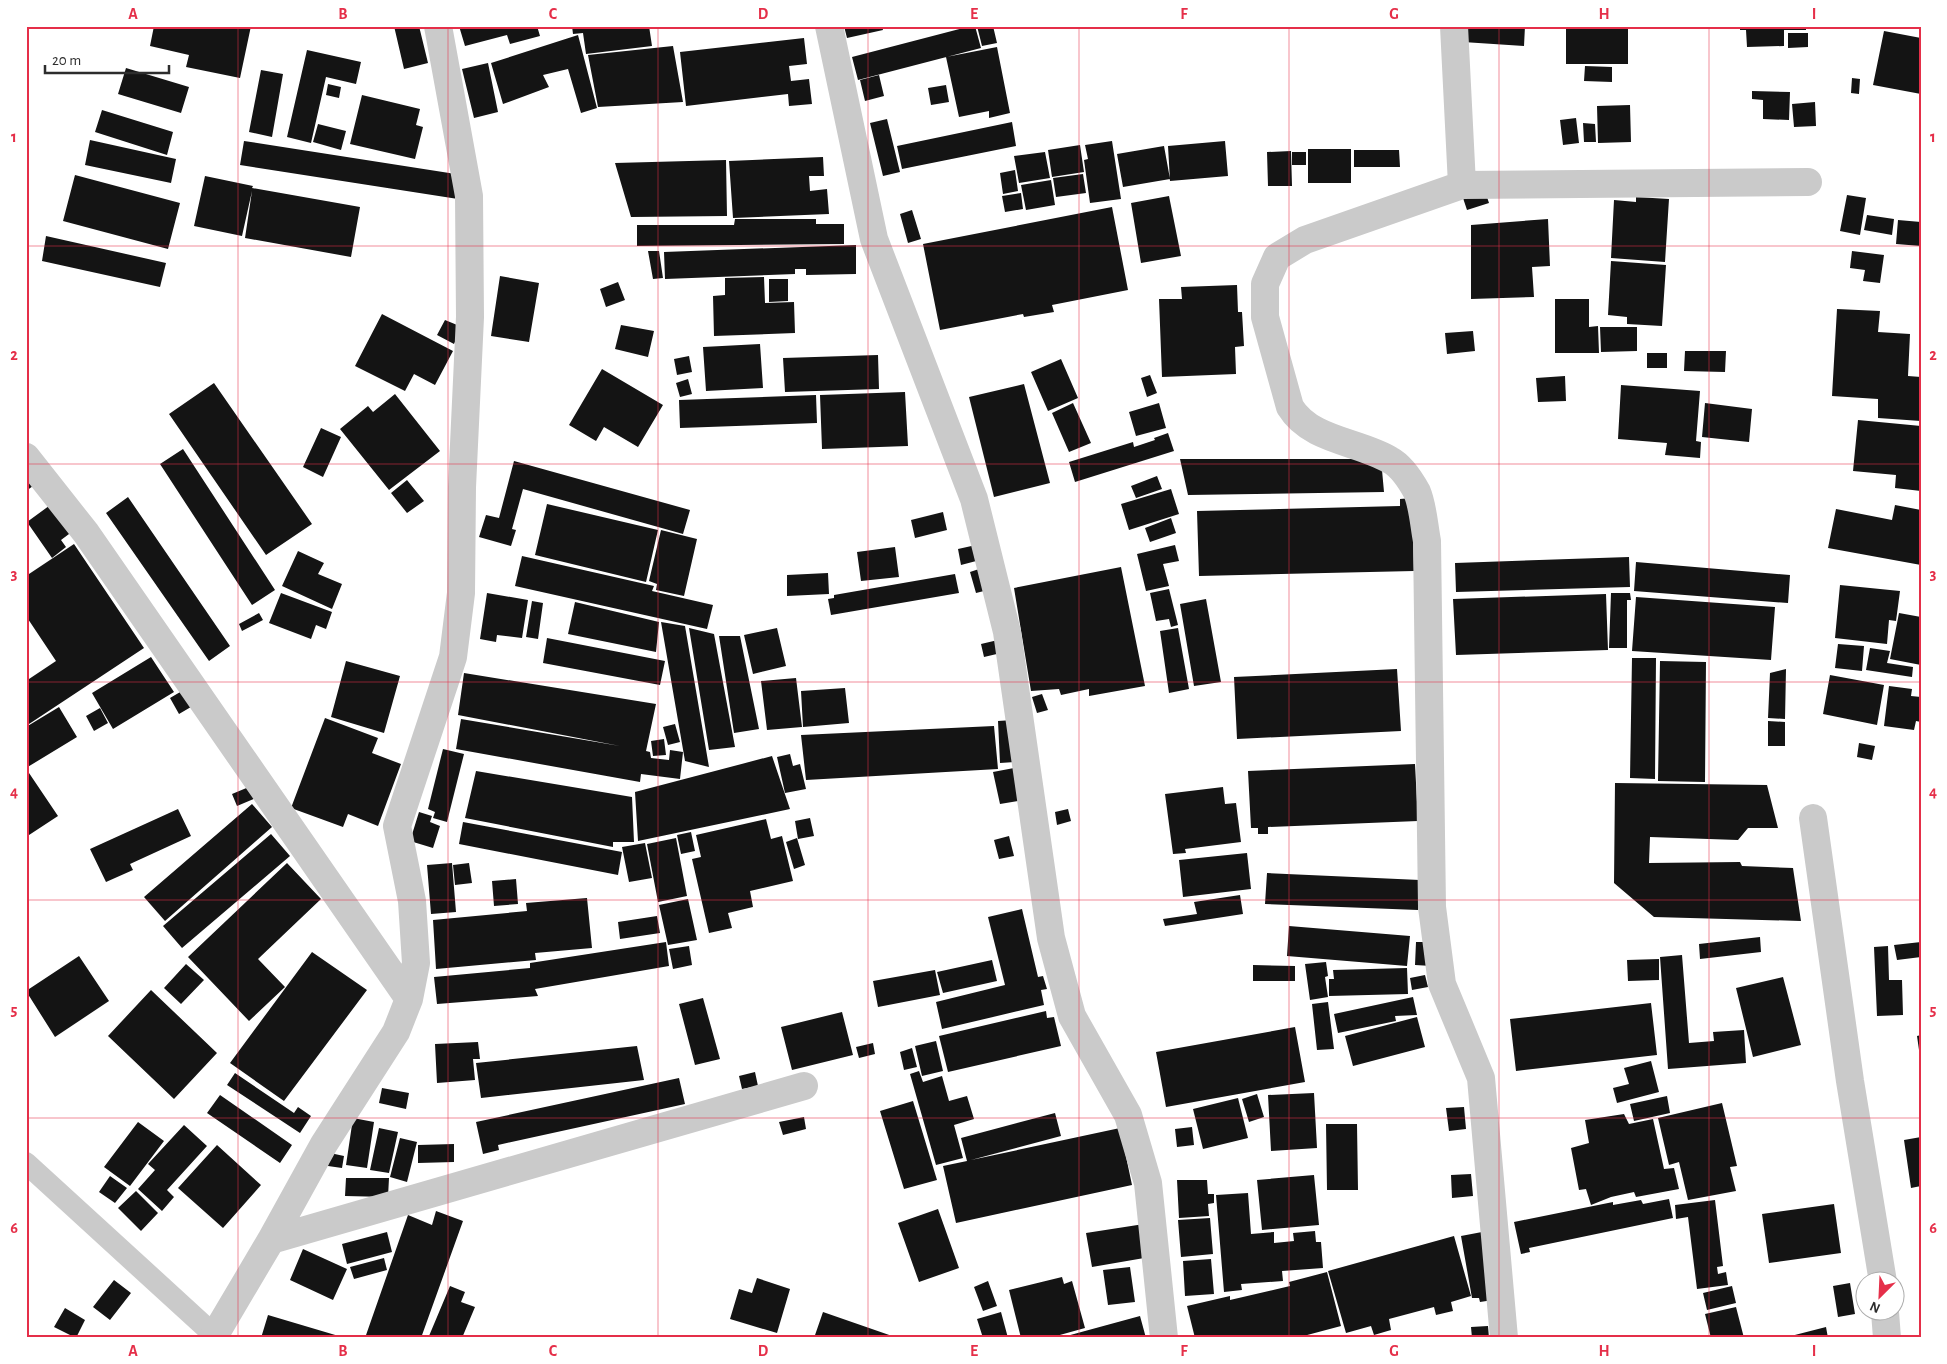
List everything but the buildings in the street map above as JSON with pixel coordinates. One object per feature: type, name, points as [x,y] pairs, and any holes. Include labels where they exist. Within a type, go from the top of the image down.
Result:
[{"type":"street","points":[[213,1336],[271,1240],[324,1144],[396,1032],[409,999],[416,963],[412,910],[397,826],[453,657],[461,593],[470,317],[469,196],[438,26]]},
{"type":"street","points":[[829,26],[874,239],[974,499],[1007,632],[1051,938],[1072,1016],[1128,1115],[1148,1183],[1164,1338]]},
{"type":"street","points":[[1454,26],[1462,185]]},
{"type":"street","points":[[1504,1338],[1481,1078],[1442,984],[1432,907],[1427,541],[1418,494],[1406,475],[1391,460],[1315,430],[1298,420],[1290,407],[1266,317],[1265,284],[1277,257],[1305,240],[1462,185],[1808,182]]},
{"type":"street","points":[[26,457],[86,533],[409,999]]},
{"type":"street","points":[[1813,818],[1850,1081],[1881,1272]]},
{"type":"street","points":[[271,1240],[804,1086]]},
{"type":"street","points":[[1887,1322],[1888,1338]]},
{"type":"lane","points":[[26,1163],[213,1336]]}]
